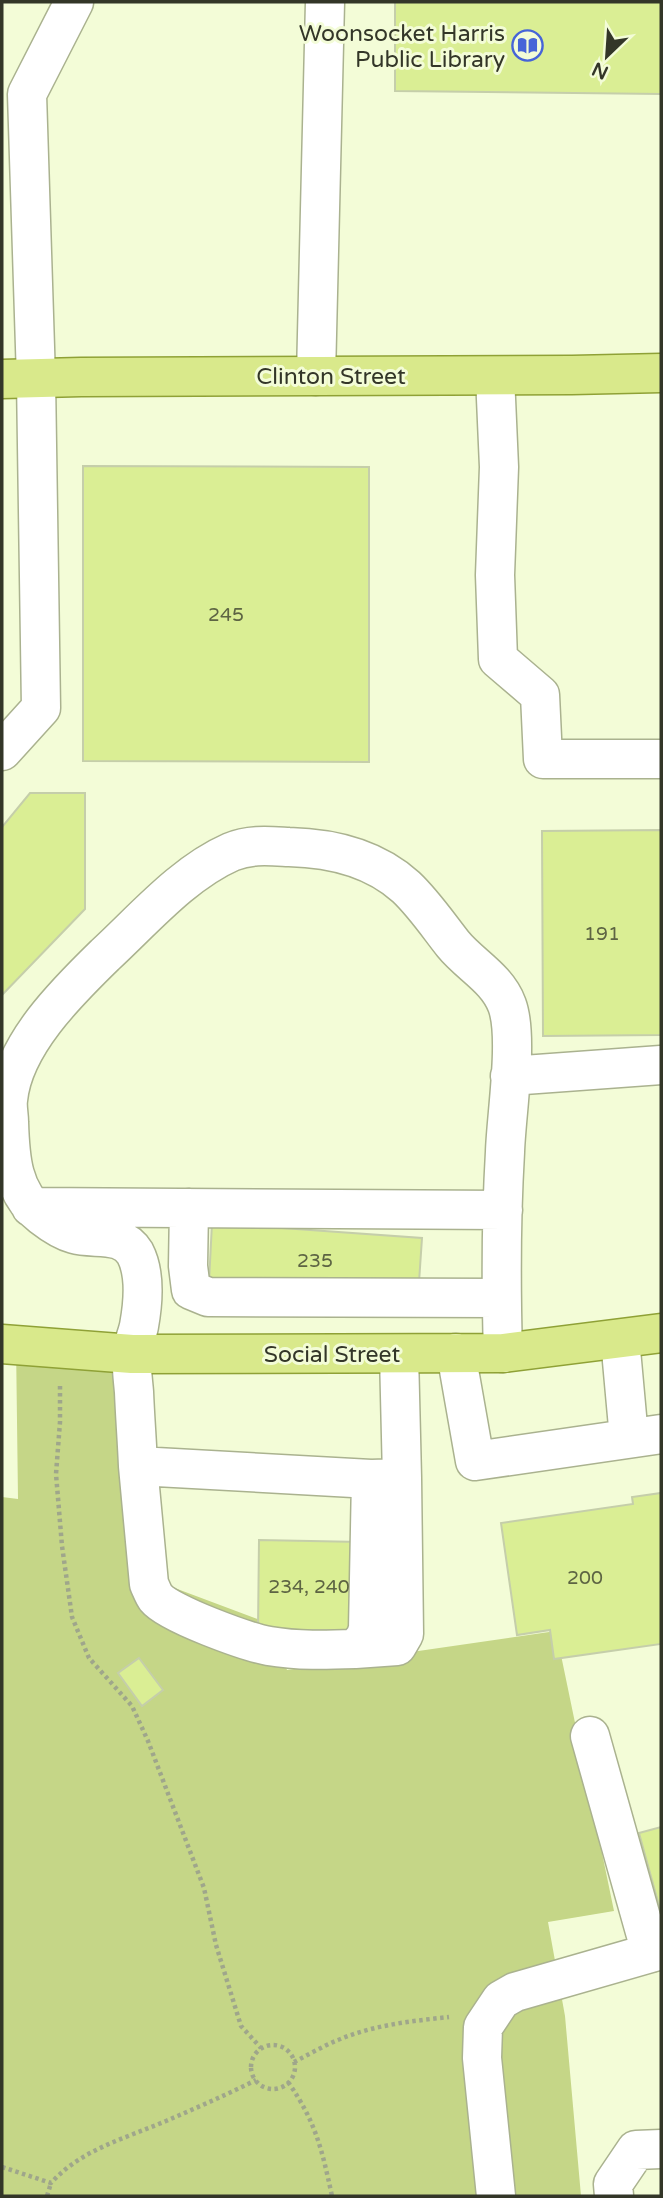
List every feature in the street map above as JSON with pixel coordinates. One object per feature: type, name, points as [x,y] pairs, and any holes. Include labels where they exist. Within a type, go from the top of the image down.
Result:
[{"type":"main road","name":"Clinton Street","points":[[19,379],[661,373]]},
{"type":"main road","name":"Social Street","points":[[2,1344],[132,1354],[503,1353],[661,1333]]},
{"type":"street","points":[[2,751],[41,708],[19,379],[27,94],[74,2]]},
{"type":"street","points":[[316,376],[324,2]]},
{"type":"street","points":[[495,376],[499,467],[495,575],[498,659],[540,695],[543,759],[661,759]]},
{"type":"street","points":[[399,1354],[368,1629],[365,1638],[355,1649],[310,1650],[268,1646],[218,1630],[165,1606],[155,1597],[149,1584],[138,1466],[132,1354],[139,1326],[141,1269],[129,1245],[116,1238],[74,1234],[51,1223],[31,1207],[17,1184],[5,1121],[14,1069],[24,1048],[61,1000],[163,899],[209,864],[233,851],[254,846],[322,848],[379,867],[406,887],[455,947],[493,982],[508,1006],[512,1042],[503,1210],[503,1353]]},
{"type":"street","points":[[510,1076],[661,1065]]},
{"type":"street","points":[[31,1207],[503,1210]]},
{"type":"street","points":[[189,1208],[188,1266],[191,1290],[208,1297],[501,1298]]},
{"type":"street","points":[[456,1353],[475,1461],[645,1436],[620,1339]]},
{"type":"street","points":[[138,1466],[386,1479]]},
{"type":"street","points":[[496,2196],[481,2058],[492,2014],[514,1992],[656,1952],[590,1736]]},
{"type":"street","points":[[614,2196],[613,2184],[636,2150],[661,2148]]},
{"type":"path","points":[[60,1349],[60,1422],[56,1474],[72,1617],[89,1658],[132,1706],[148,1741],[204,1888],[216,1945],[241,2026],[261,2048]]},
{"type":"path","points":[[294,2063],[338,2040],[366,2031],[410,2021],[492,2014]]},
{"type":"path","points":[[274,2045],[292,2056],[295,2070],[288,2082],[275,2089],[261,2085],[256,2080],[251,2067],[261,2048],[274,2045]]},
{"type":"path","points":[[47,2196],[51,2183],[64,2169],[100,2146],[163,2122],[256,2080]]},
{"type":"path","points":[[288,2082],[314,2126],[332,2196]]},
{"type":"path","points":[[2,2167],[51,2183]]},
{"type":"green space","points":[[111,1339],[132,1572],[271,1624],[287,1670],[556,1631],[614,1911],[548,1922],[565,2016],[581,2196],[2,2196],[2,1497],[18,1499],[16,1343]]},
{"type":"building","name":"Woonsocket Harris Public Library","points":[[395,2],[661,2],[661,94],[395,91]]},
{"type":"building","points":[[83,466],[369,467],[369,762],[83,761]]},
{"type":"building","points":[[30,793],[85,793],[85,909],[2,995],[2,827]]},
{"type":"building","points":[[661,830],[661,1035],[543,1036],[542,831]]},
{"type":"building","points":[[212,1223],[422,1238],[418,1297],[209,1282]]},
{"type":"building","points":[[661,1493],[661,1644],[554,1659],[550,1630],[517,1635],[501,1523],[633,1504],[632,1497]]},
{"type":"building","points":[[259,1540],[361,1542],[360,1630],[258,1630]]},
{"type":"building","points":[[139,1658],[163,1690],[142,1706],[118,1673]]},
{"type":"building","points":[[661,1827],[661,1913],[639,1833]]},
{"type":"place","name":"Woonsocket Harris Public Library","points":[[528,46]]}]
